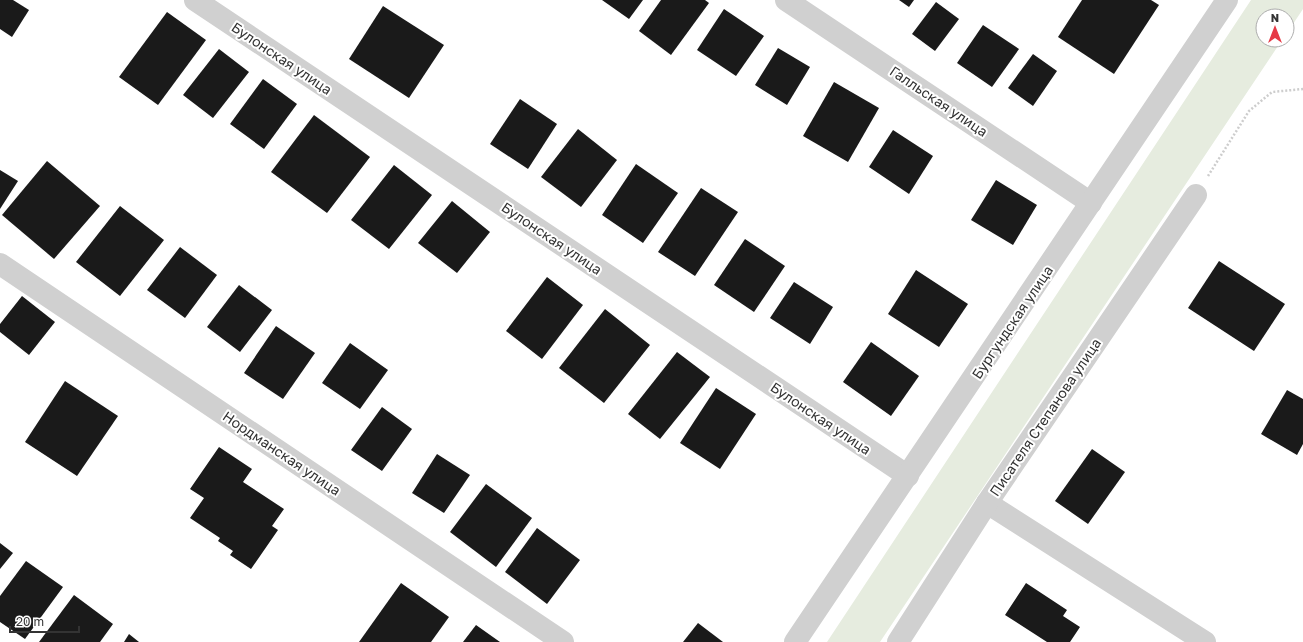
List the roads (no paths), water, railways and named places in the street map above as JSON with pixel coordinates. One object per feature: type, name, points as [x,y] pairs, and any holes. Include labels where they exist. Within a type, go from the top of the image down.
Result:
[{"type":"street","name":"Булонская улица","points":[[195,0],[908,476]]},
{"type":"street","name":"Галльская улица","points":[[786,0],[1091,203]]},
{"type":"street","name":"Бургундская улица","points":[[795,642],[1227,0]]},
{"type":"street","name":"Писателя Степанова улица","points":[[898,642],[987,503],[1196,194]]},
{"type":"street","name":"Нордманская улица","points":[[0,264],[563,642]]},
{"type":"street","points":[[987,503],[1205,642]]}]
